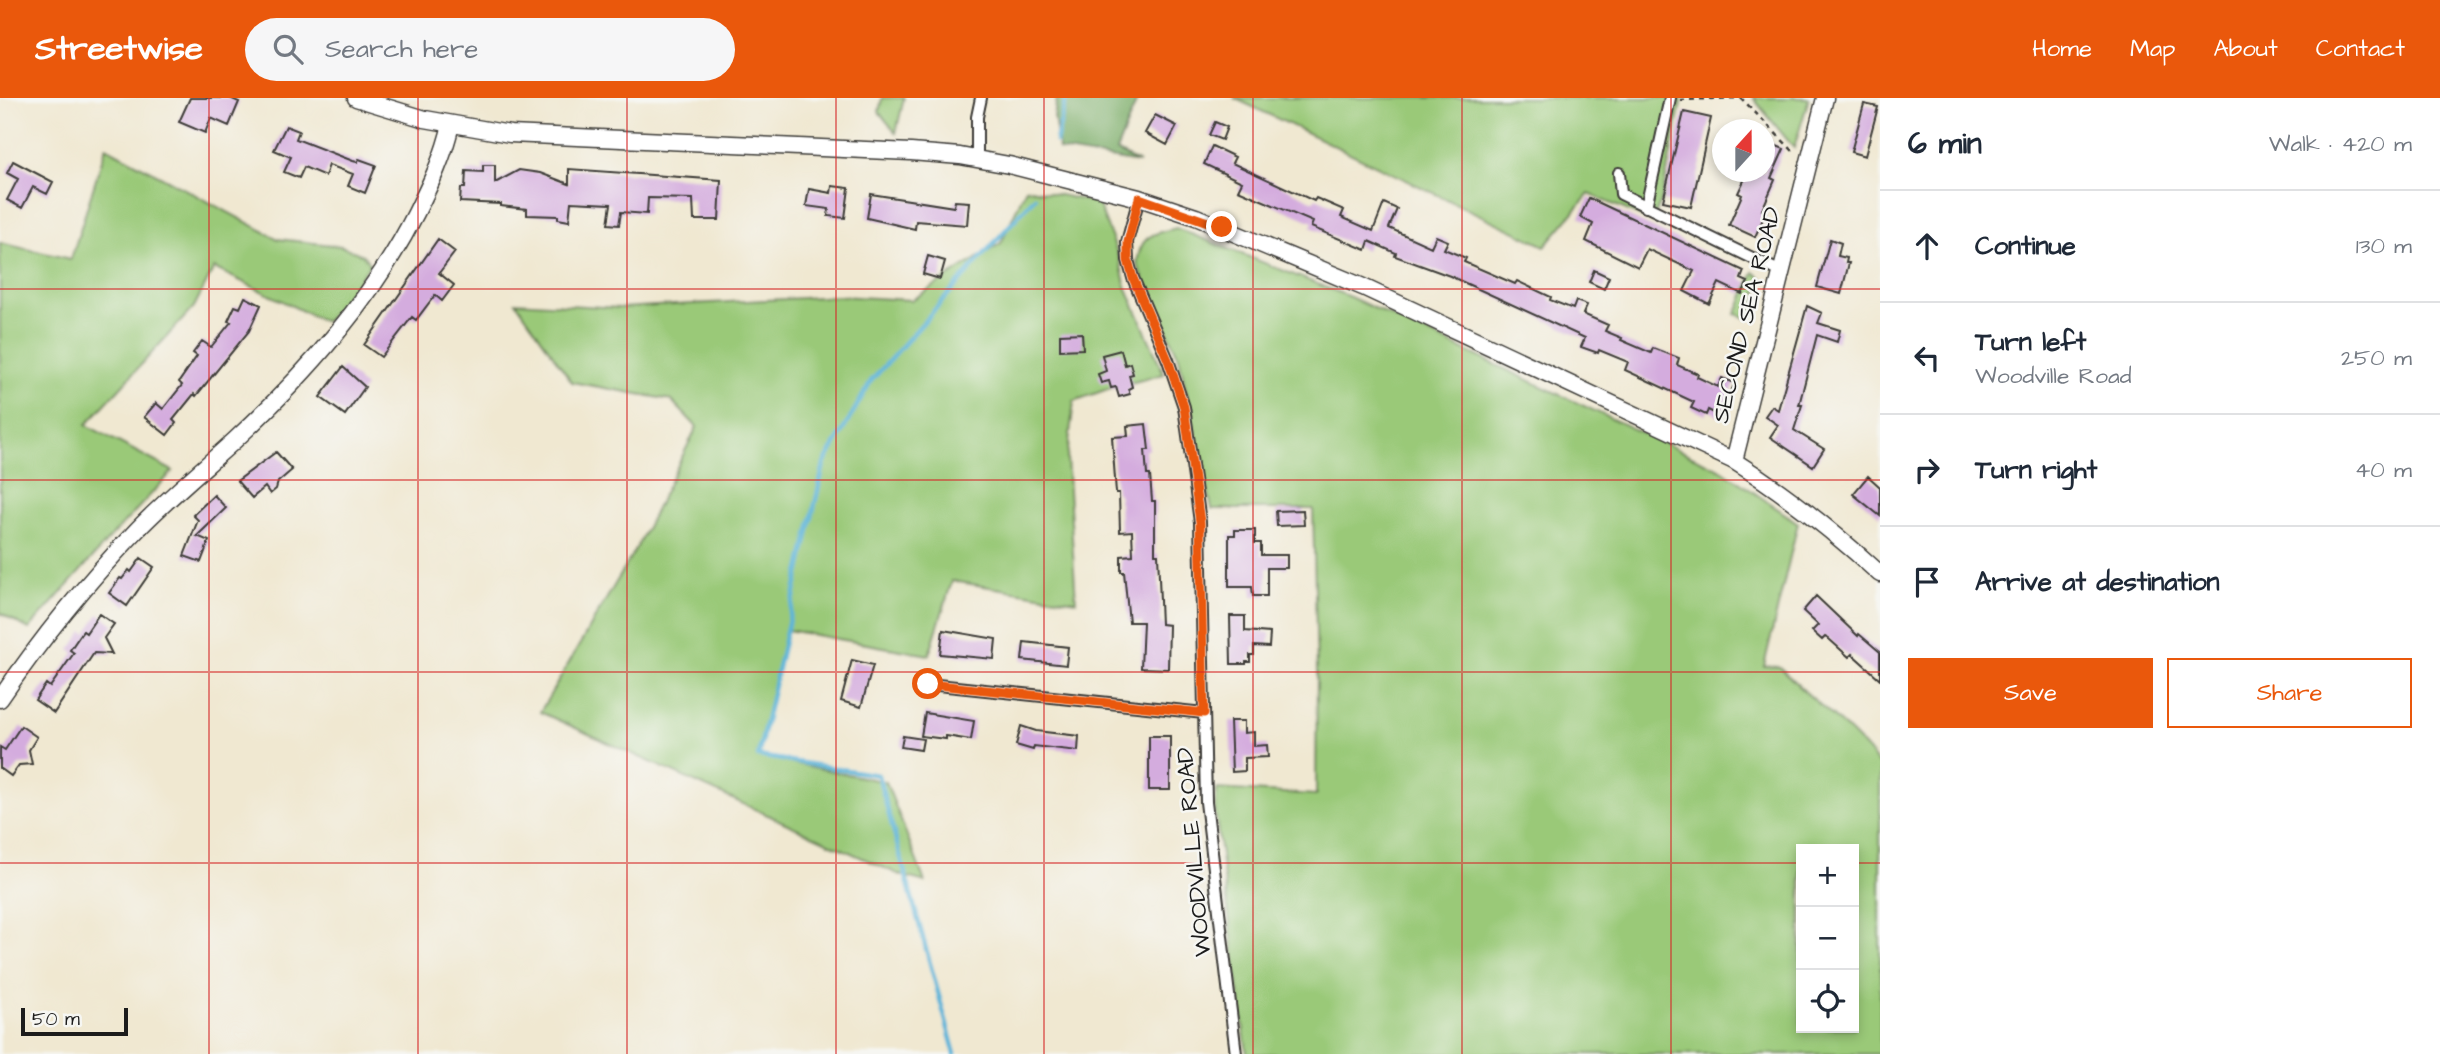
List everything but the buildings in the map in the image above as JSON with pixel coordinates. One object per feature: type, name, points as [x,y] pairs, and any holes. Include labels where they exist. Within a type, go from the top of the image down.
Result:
[{"type":"main road","points":[[356,98],[425,119],[510,134],[911,152],[977,159],[1074,180],[1139,198],[1222,227],[1357,284],[1734,461],[1776,488],[1831,530],[1880,574]]},
{"type":"main road","name":"SECOND SEA ROAD","points":[[1734,461],[1825,98]]},
{"type":"main road","points":[[0,699],[30,656],[137,530],[267,408],[311,363],[364,298],[390,259],[439,167],[451,124]]},
{"type":"street","points":[[977,159],[977,117],[981,98]]},
{"type":"street","points":[[1647,207],[1670,99]]},
{"type":"street","points":[[1619,173],[1621,194],[1781,272]]},
{"type":"street","name":"WOODVILLE ROAD","points":[[1139,198],[1128,242],[1128,260],[1184,407],[1200,522],[1209,834],[1236,1054]]},
{"type":"street","points":[[928,684],[1204,713]]},
{"type":"path","points":[[1670,99],[1741,99],[1807,166]]},
{"type":"green space","points":[[882,98],[904,98],[896,133],[879,112]]},
{"type":"green space","points":[[1057,98],[1138,98],[1116,151],[1139,163],[1059,150],[1054,117]]},
{"type":"green space","points":[[1234,98],[1682,98],[1661,202],[1652,221],[1589,194],[1545,246]]},
{"type":"green space","points":[[1753,98],[1809,98],[1794,148],[1775,125],[1775,119],[1770,119]]},
{"type":"green space","points":[[106,147],[278,239],[341,246],[363,255],[370,264],[325,322],[214,268],[194,307],[86,425],[173,471],[29,629],[0,613],[0,243],[71,259]]},
{"type":"green space","points":[[1026,188],[1098,203],[1119,257],[1125,284],[1164,374],[1074,401],[1067,458],[1076,601],[952,581],[929,655],[787,630],[758,756],[886,782],[925,882],[900,875],[540,712],[638,545],[697,427],[671,400],[572,382],[516,302],[620,308],[839,296],[912,300],[1001,243]]},
{"type":"green space","points":[[1176,228],[1350,297],[1722,470],[1798,523],[1764,666],[1780,667],[1845,727],[1880,766],[1880,1054],[1247,1054],[1215,810],[1217,789],[1316,795],[1317,671],[1313,509],[1212,509],[1179,357],[1137,264],[1141,247],[1153,235]]},
{"type":"green space","points":[[1754,272],[1762,278],[1749,319],[1736,314]]},
{"type":"waterway","points":[[1056,142],[1066,98]]},
{"type":"waterway","points":[[955,1054],[878,775],[758,756],[824,464],[871,381],[1035,197]]},
{"type":"route","points":[[928,684],[1204,713],[1202,555],[1190,444],[1184,407],[1168,360],[1133,278],[1128,260],[1128,242],[1139,198],[1222,227]]}]
